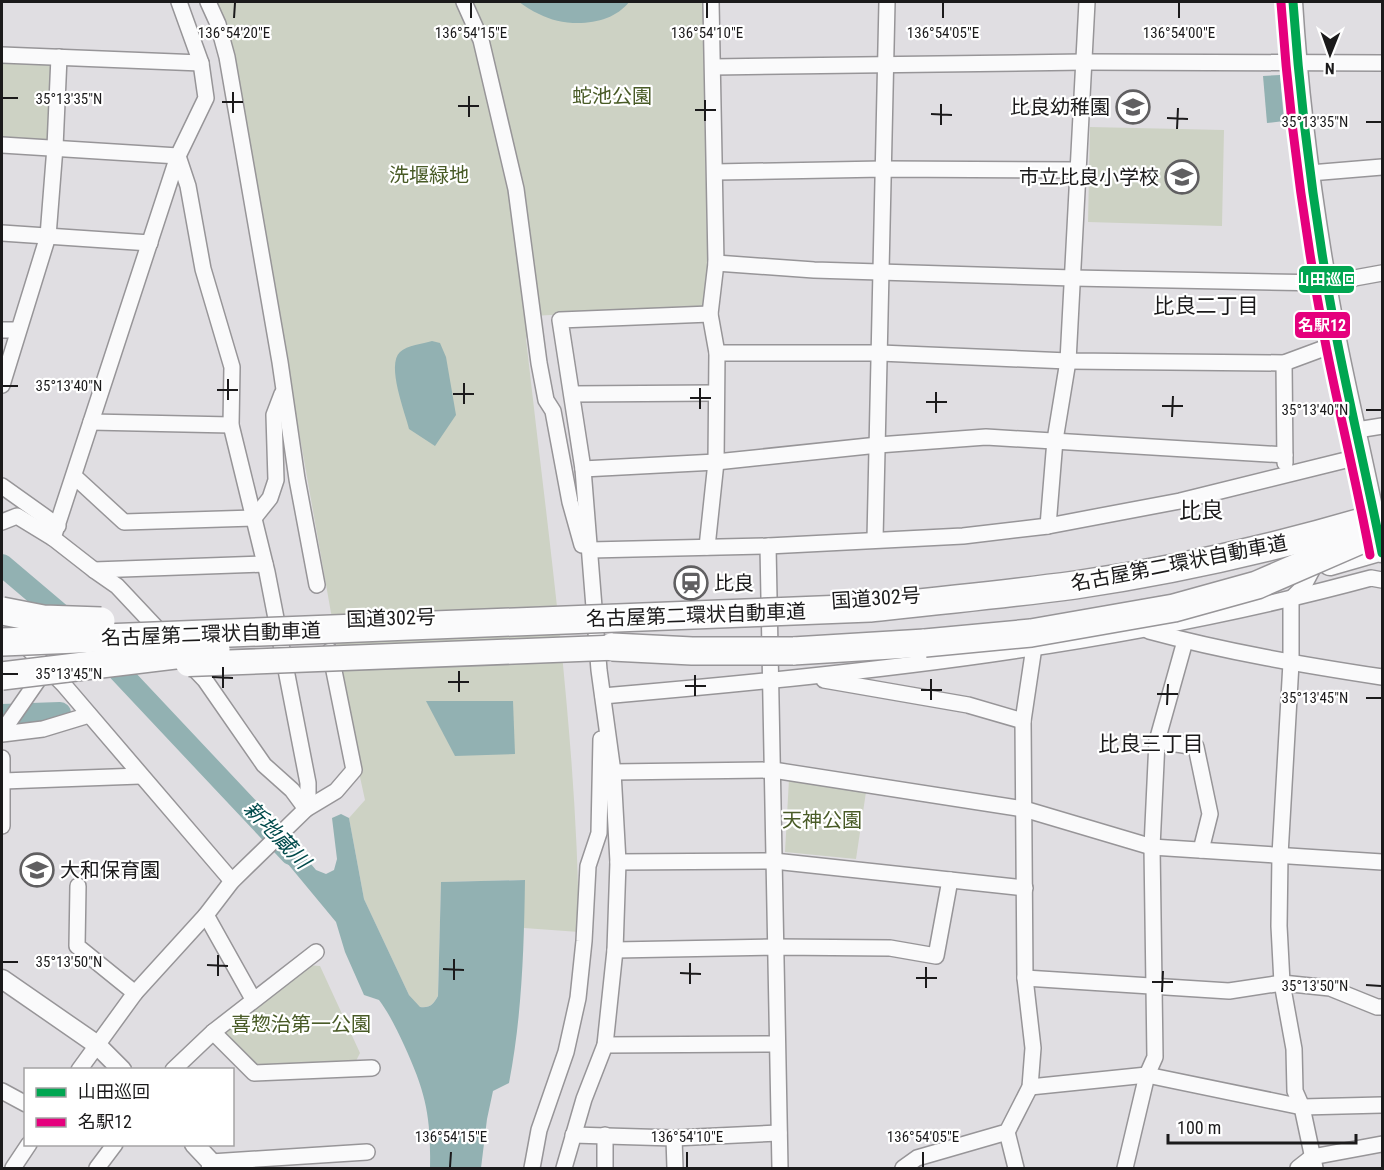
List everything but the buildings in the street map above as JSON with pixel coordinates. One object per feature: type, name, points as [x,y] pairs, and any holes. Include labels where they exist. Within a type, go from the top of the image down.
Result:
[{"type":"highway","name":"国道302号","points":[[794,646],[1058,620],[1166,600],[1313,568],[1378,532]]},
{"type":"highway","name":"国道302号","points":[[2,633],[795,603],[931,595],[1104,571],[1233,546],[1378,532]]},
{"type":"highway","name":"名古屋第二環状自動車道","points":[[2,642],[870,608],[998,595],[1077,584],[1378,532]]},
{"type":"highway","name":"名古屋第二環状自動車道","points":[[3,670],[216,650],[883,623],[1004,611],[1137,591],[1294,558],[1378,532]]},
{"type":"highway","points":[[612,647],[692,651],[794,646],[925,644],[1031,633],[1174,608],[1257,585],[1378,532]]},
{"type":"highway","points":[[2,611],[43,619],[86,621],[333,611],[472,610],[593,618]]},
{"type":"highway","name":"国道302号","points":[[3,670],[612,647]]},
{"type":"street","points":[[55,532],[178,156],[206,98],[201,63],[179,2]]},
{"type":"street","points":[[208,2],[219,24],[227,57],[317,585]]},
{"type":"street","points":[[464,2],[481,40],[516,189],[546,400],[553,411],[570,502],[581,545],[591,557]]},
{"type":"street","points":[[707,547],[716,462],[717,353],[710,314],[716,263],[711,2]]},
{"type":"street","points":[[875,539],[887,2]]},
{"type":"street","points":[[1048,526],[1055,440],[1068,361],[1087,2]]},
{"type":"street","points":[[1293,2],[1297,62],[1310,173],[1327,284],[1378,532]]},
{"type":"street","points":[[2,55],[201,63]]},
{"type":"street","points":[[2,385],[48,236],[56,147],[59,57]]},
{"type":"street","points":[[713,67],[1084,62],[1383,63]]},
{"type":"street","points":[[2,145],[178,156]]},
{"type":"street","points":[[178,156],[188,186],[203,269],[232,367],[231,425],[265,564],[308,783],[308,796],[303,812]]},
{"type":"street","points":[[1310,173],[1383,167]]},
{"type":"street","points":[[715,172],[884,169],[1077,170]]},
{"type":"street","points":[[2,233],[150,243]]},
{"type":"street","points":[[716,263],[814,270],[1327,284],[1383,273]]},
{"type":"street","points":[[564,1168],[584,1099],[605,1045],[615,950],[618,862],[613,771],[602,689],[583,469],[560,320],[710,314]]},
{"type":"street","points":[[2,330],[18,330]]},
{"type":"street","points":[[717,353],[880,353],[1068,361],[1284,363],[1338,343]]},
{"type":"street","points":[[1284,363],[1287,475]]},
{"type":"street","points":[[74,476],[124,522],[254,518],[270,498],[276,480],[274,415],[283,392]]},
{"type":"street","points":[[572,394],[715,393]]},
{"type":"street","points":[[91,422],[231,425]]},
{"type":"street","points":[[1358,435],[1383,426]]},
{"type":"street","points":[[591,557],[707,547],[963,536],[1048,526],[1180,501],[1346,460],[1354,454],[1358,435]]},
{"type":"street","points":[[583,469],[716,462],[878,445],[986,437],[1285,455]]},
{"type":"street","points":[[2,486],[94,570],[117,586],[205,680],[264,765],[292,790],[303,812]]},
{"type":"street","points":[[5,521],[17,516],[55,532]]},
{"type":"street","points":[[768,546],[780,1168]]},
{"type":"street","points":[[94,570],[265,564]]},
{"type":"street","points":[[1313,568],[1303,587],[1292,599],[1291,663],[1280,855],[1280,926],[1282,983],[1294,1048],[1295,1091],[1302,1107],[1314,1163]]},
{"type":"street","points":[[602,689],[770,682],[1034,647],[1146,630],[1292,599],[1371,578],[1383,580]]},
{"type":"street","points":[[2,622],[47,667],[232,881]]},
{"type":"street","points":[[1146,630],[1185,641],[1291,663],[1383,677]]},
{"type":"street","points":[[1125,1168],[1147,1075],[1155,1057],[1152,848],[1157,741],[1185,641]]},
{"type":"street","points":[[80,1068],[135,993],[206,915],[232,881],[303,812],[336,791],[354,770],[330,647]]},
{"type":"street","points":[[1016,1168],[1007,1132],[1030,1088],[1033,1048],[1025,978],[1023,721],[1034,647]]},
{"type":"street","points":[[2,733],[47,667]]},
{"type":"street","points":[[810,677],[968,705],[1023,721]]},
{"type":"street","points":[[532,1168],[539,1130],[566,1052],[578,998],[588,866],[599,833],[602,689]]},
{"type":"street","points":[[2,733],[43,729],[89,715]]},
{"type":"street","points":[[1157,741],[1196,747],[1210,814],[1201,850]]},
{"type":"street","points":[[2,758],[2,826]]},
{"type":"street","points":[[613,771],[773,770],[1024,809],[1152,848],[1383,862]]},
{"type":"street","points":[[3,781],[140,776]]},
{"type":"street","points":[[618,862],[774,861],[1024,888]]},
{"type":"street","points":[[615,950],[775,947],[890,948],[936,956],[950,880]]},
{"type":"street","points":[[78,886],[76,946],[135,993]]},
{"type":"street","points":[[206,915],[253,999]]},
{"type":"street","points":[[175,1068],[213,1032],[253,999],[316,952]]},
{"type":"street","points":[[1025,978],[1229,991],[1282,983],[1330,988],[1377,1007],[1383,1007]]},
{"type":"street","points":[[2,979],[96,1044],[120,1068]]},
{"type":"street","points":[[213,1032],[254,1073],[372,1068]]},
{"type":"street","points":[[605,1045],[777,1044]]},
{"type":"street","points":[[1030,1088],[1147,1075],[1302,1107],[1383,1105]]},
{"type":"street","points":[[2,1091],[24,1103]]},
{"type":"street","points":[[903,1168],[917,1158],[1007,1132]]},
{"type":"street","points":[[573,1135],[674,1138],[779,1133]]},
{"type":"street","points":[[605,1135],[606,1168]]},
{"type":"street","points":[[674,1138],[675,1168]]},
{"type":"street","points":[[1298,1168],[1383,1144]]},
{"type":"street","points":[[13,1168],[28,1146]]},
{"type":"street","points":[[97,1168],[114,1146]]},
{"type":"street","points":[[196,1146],[211,1165],[367,1152]]},
{"type":"green space","name":"洗堰緑地","points":[[216,2],[703,2],[708,306],[533,316],[526,339],[567,709],[577,857],[579,932],[524,928],[524,880],[441,882],[438,996],[433,1004],[426,1007],[419,1007],[409,995],[364,899],[349,818],[365,800],[233,58]]},
{"type":"green space","points":[[2,61],[48,64],[53,68],[50,137],[45,142],[2,140]]},
{"type":"green space","points":[[1090,127],[1224,130],[1222,226],[1088,222]]},
{"type":"green space","name":"天神公園","points":[[789,779],[866,792],[856,859],[785,852]]},
{"type":"green space","name":"喜惣治第一公園","points":[[308,965],[320,966],[360,1053],[355,1063],[258,1067],[224,1036],[225,1030]]},
{"type":"water","points":[[519,2],[629,2],[611,16],[587,23],[574,23],[550,19]]},
{"type":"water","points":[[1280,75],[1284,121],[1267,123],[1263,76]]},
{"type":"water","points":[[432,341],[440,343],[446,357],[456,415],[435,446],[409,429],[398,389],[395,367],[396,358],[400,352],[411,346]]},
{"type":"water","points":[[426,701],[513,701],[515,754],[455,756]]},
{"type":"water","points":[[341,814],[349,818],[364,899],[409,995],[420,1007],[431,1005],[438,996],[441,882],[525,880],[522,982],[517,1032],[509,1083],[493,1091],[481,1168],[430,1168],[426,1105],[399,1033],[379,1000],[364,995],[345,952],[336,922],[273,846],[284,832],[316,870],[326,874],[334,870],[337,859],[332,818]]},
{"type":"waterway","name":"新地蔵川","points":[[2,565],[74,626]]},
{"type":"waterway","name":"新地蔵川","points":[[102,653],[291,854]]},
{"type":"waterway","points":[[2,715],[60,713]]},
{"type":"transit line","name":"山田巡回","points":[[1293,2],[1305,129],[1322,256],[1337,340],[1382,553]]},
{"type":"transit line","name":"名駅12","points":[[1281,3],[1293,131],[1310,257],[1325,341],[1370,555]]},
{"type":"place","name":"比良幼稚園","points":[[1133,107]]},
{"type":"place","name":"市立比良小学校","points":[[1182,177]]},
{"type":"place","name":"比良","points":[[691,583]]},
{"type":"place","name":"大和保育園","points":[[37,870]]},
{"type":"district","name":"比良二丁目","points":[[1206,306]]},
{"type":"district","name":"比良","points":[[1201,510]]},
{"type":"district","name":"比良三丁目","points":[[1151,744]]},
{"type":"park label","name":"蛇池公園","points":[[612,96]]}]
